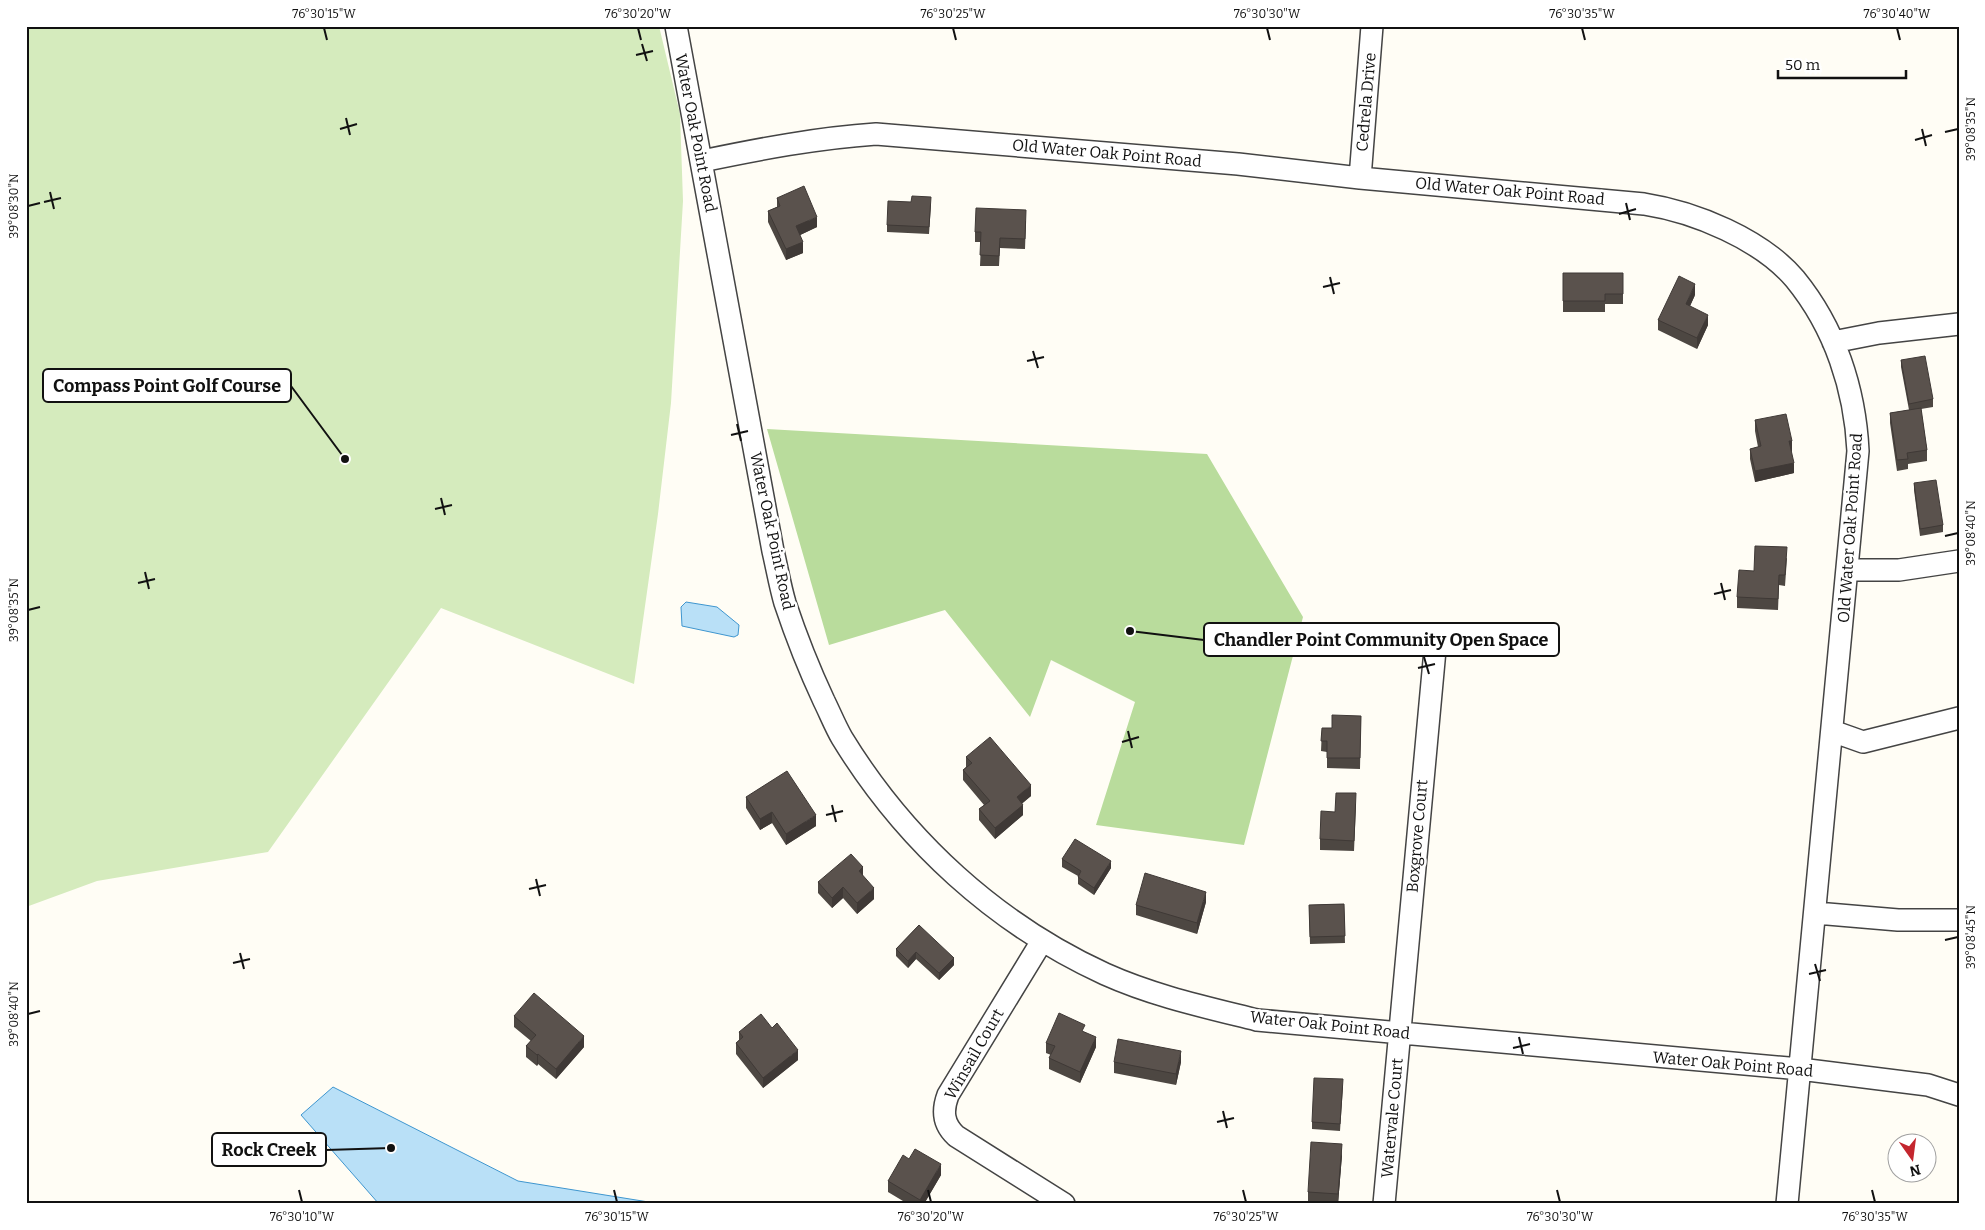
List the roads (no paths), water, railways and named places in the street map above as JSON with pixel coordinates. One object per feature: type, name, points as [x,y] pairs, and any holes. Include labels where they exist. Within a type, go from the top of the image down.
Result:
[{"type":"street","name":"Water Oak Point Road","points":[[676,26],[773,551],[784,601],[807,663],[841,736],[865,773],[895,812],[959,879],[1009,919],[1042,941],[1106,974],[1176,1000],[1257,1020],[1800,1070],[1928,1085],[1959,1094]]},
{"type":"street","name":"Cedrela Drive","points":[[1360,178],[1372,26]]},
{"type":"street","name":"Old Water Oak Point Road","points":[[702,161],[794,142],[838,136],[876,134],[1238,164],[1360,178],[1644,204],[1673,208],[1705,220],[1753,245],[1776,262],[1794,279],[1825,325],[1845,374],[1857,426],[1858,451],[1816,913],[1787,1204]]},
{"type":"street","points":[[1833,342],[1878,333],[1959,324]]},
{"type":"street","points":[[1848,570],[1899,570],[1959,560]]},
{"type":"street","name":"Boxgrove Court","points":[[1400,1032],[1436,639]]},
{"type":"street","points":[[1832,731],[1863,742],[1959,718]]},
{"type":"street","points":[[1816,913],[1898,920],[1959,920]]},
{"type":"street","name":"Winsail Court","points":[[1042,941],[948,1094],[944,1106],[944,1117],[948,1129],[956,1136],[1064,1204]]},
{"type":"street","name":"Watervale Court","points":[[1384,1204],[1400,1032]]},
{"type":"water","points":[[686,602],[717,607],[739,625],[738,635],[734,637],[682,626],[681,607]]},
{"type":"water","points":[[333,1087],[518,1181],[661,1204],[379,1204],[301,1115]]},
{"type":"place","name":"Compass Point Golf Course","points":[[345,459]]},
{"type":"place","name":"Chandler Point Community Open Space","points":[[1130,631]]},
{"type":"place","name":"Rock Creek","points":[[391,1148]]}]
